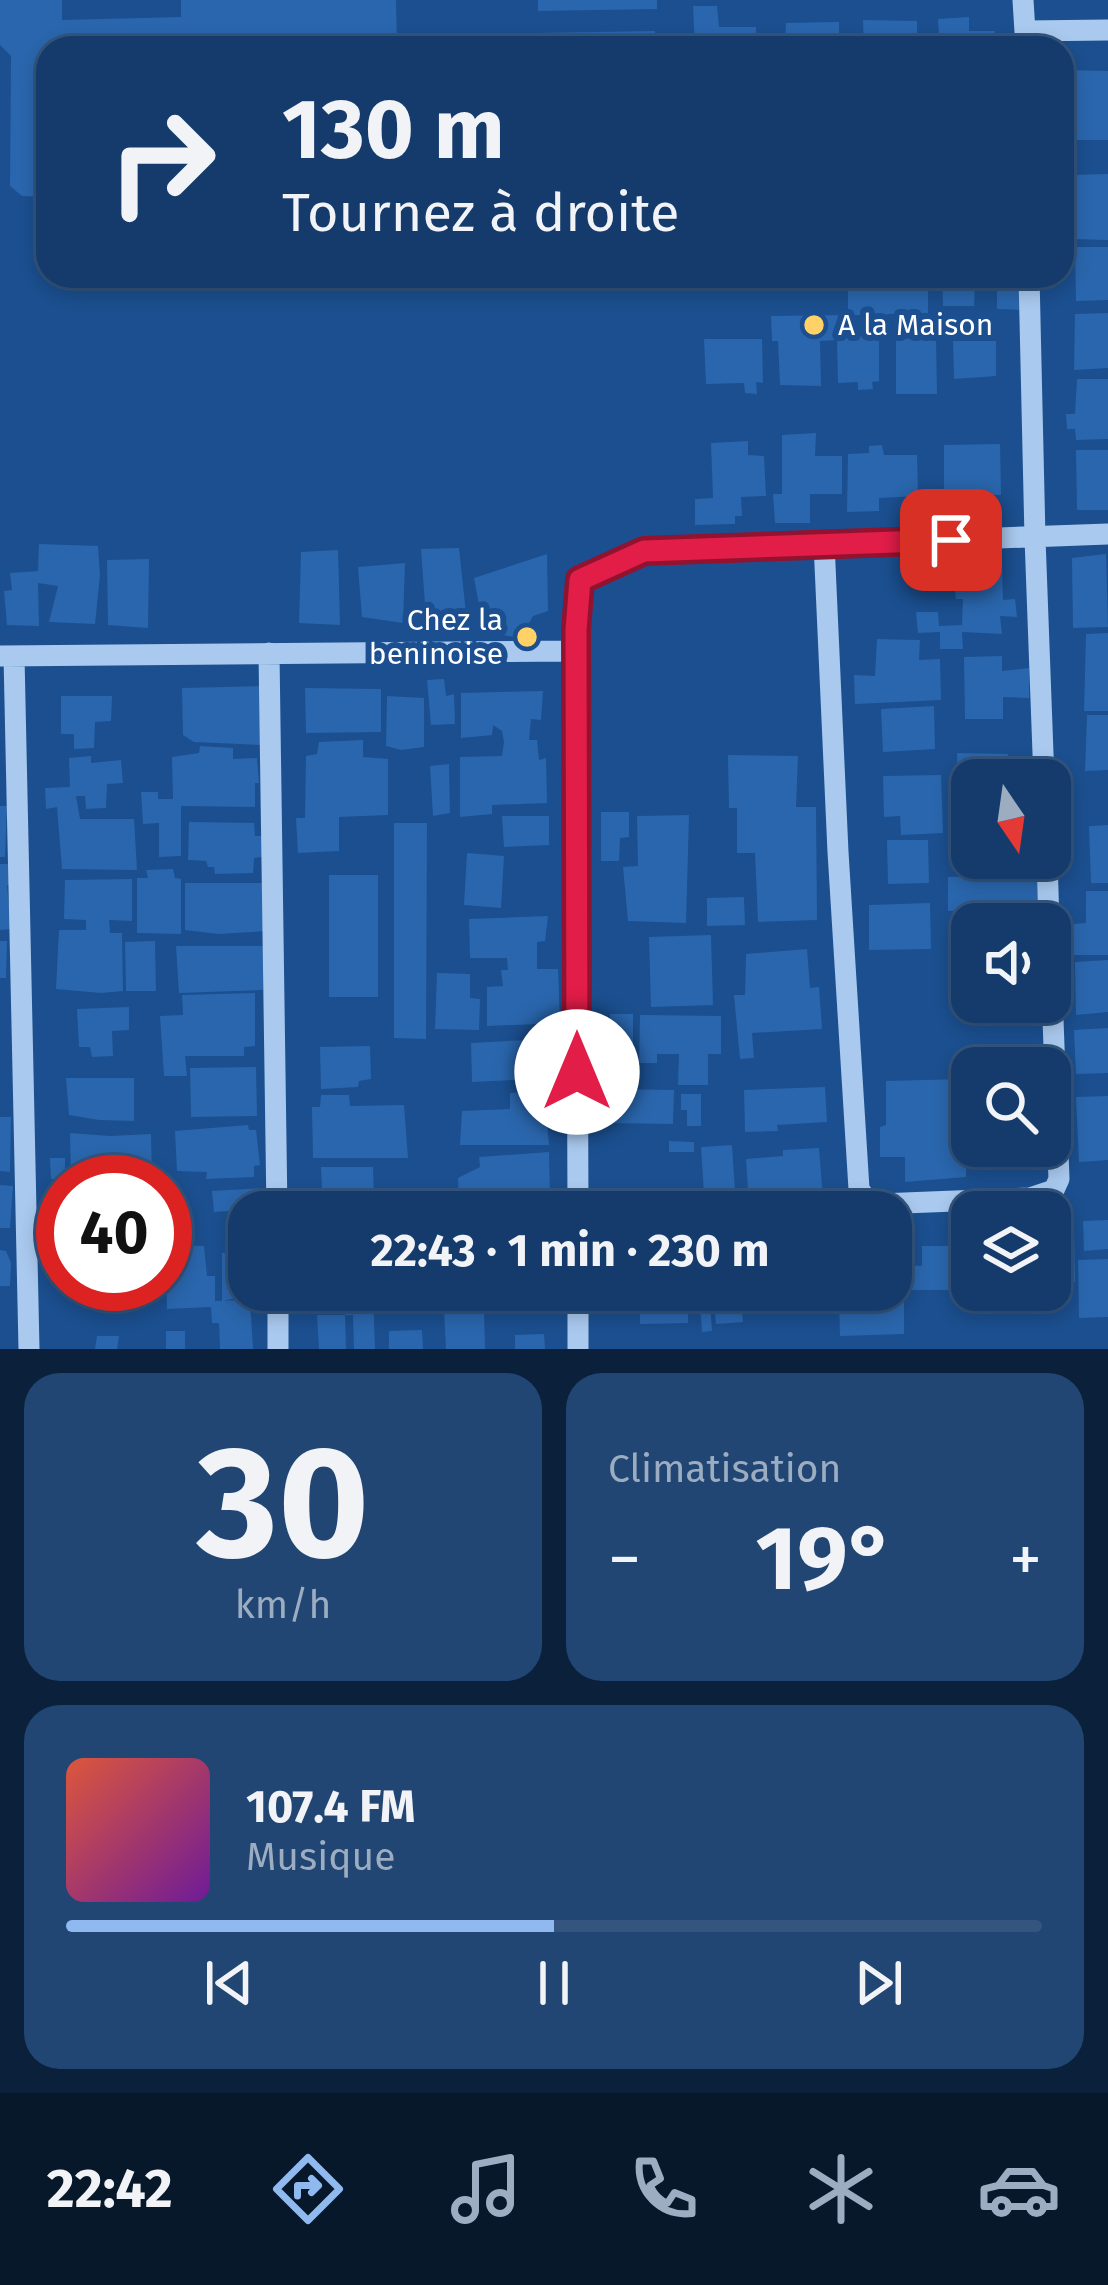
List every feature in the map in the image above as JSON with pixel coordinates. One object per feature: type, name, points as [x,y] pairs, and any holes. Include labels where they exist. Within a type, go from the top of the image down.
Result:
[{"type":"street","points":[[1022,0],[1026,36]]},
{"type":"street","points":[[1053,36],[1108,30]]},
{"type":"street","points":[[1029,288],[1043,759]]},
{"type":"street","points":[[578,1191],[576,651],[580,580],[644,551],[1108,534]]},
{"type":"street","points":[[824,543],[859,1190],[866,1199],[879,1204],[1030,1198],[1054,1190],[1059,1179],[1053,1023]]},
{"type":"street","points":[[29,1349],[7,656],[576,651]]},
{"type":"street","points":[[269,653],[277,1191]]},
{"type":"street","points":[[278,1311],[278,1349]]},
{"type":"street","points":[[578,1311],[578,1349]]},
{"type":"building","points":[[0,0],[62,0],[62,20],[181,17],[181,0],[396,0],[397,36],[36,36],[36,197],[22,196],[10,186],[11,56],[0,45]]},
{"type":"building","points":[[538,0],[657,0],[657,9],[538,11]]},
{"type":"building","points":[[693,6],[717,6],[719,27],[756,27],[756,36],[694,36]]},
{"type":"building","points":[[969,17],[969,31],[995,31],[995,36],[939,36],[938,19]]},
{"type":"building","points":[[863,20],[917,21],[917,36],[864,36]]},
{"type":"building","points":[[839,22],[839,36],[785,36],[786,23]]},
{"type":"building","points":[[655,31],[655,36],[537,36]]},
{"type":"building","points":[[1074,70],[1108,71],[1108,140],[1075,140],[1075,156]]},
{"type":"building","points":[[1108,174],[1108,240],[1074,239],[1074,175]]},
{"type":"building","points":[[1075,247],[1108,247],[1108,300],[1076,301]]},
{"type":"building","points":[[848,288],[928,288],[928,313],[887,314],[888,327],[864,328],[864,315],[855,315],[856,333],[879,334],[879,381],[872,382],[873,389],[858,390],[858,382],[838,383],[837,340],[820,341],[821,386],[780,385],[778,341],[772,341],[771,316],[848,315]]},
{"type":"building","points":[[942,288],[975,288],[974,306],[943,306]]},
{"type":"building","points":[[997,288],[1023,288],[1023,310],[997,309]]},
{"type":"building","points":[[1108,313],[1108,368],[1074,370],[1075,314]]},
{"type":"building","points":[[896,338],[936,338],[937,394],[896,394]]},
{"type":"building","points":[[704,339],[762,339],[763,383],[756,382],[757,394],[745,393],[744,383],[706,384]]},
{"type":"building","points":[[953,341],[996,341],[996,376],[954,379]]},
{"type":"building","points":[[1077,379],[1108,379],[1108,439],[1076,440],[1075,429],[1067,429],[1066,414],[1075,414]]},
{"type":"building","points":[[816,433],[815,456],[842,456],[842,494],[810,494],[810,523],[775,523],[773,494],[782,494],[782,435]]},
{"type":"building","points":[[748,441],[748,455],[764,456],[766,496],[741,497],[742,516],[735,516],[735,524],[695,525],[695,499],[713,498],[711,443]]},
{"type":"building","points":[[1000,444],[1001,495],[968,495],[969,522],[944,523],[944,445]]},
{"type":"building","points":[[882,445],[884,455],[917,455],[918,496],[879,498],[879,511],[847,512],[848,454],[869,453],[869,446]]},
{"type":"building","points":[[1076,450],[1108,450],[1108,510],[1077,510]]},
{"type":"building","points":[[39,544],[98,546],[95,624],[49,622],[58,586],[38,583],[39,626],[7,625],[4,591],[12,590],[10,573],[38,571]]},
{"type":"building","points":[[459,548],[467,623],[426,618],[421,549]]},
{"type":"building","points":[[338,550],[340,625],[299,623],[301,552]]},
{"type":"building","points":[[547,554],[548,611],[533,616],[521,638],[484,632],[474,578]]},
{"type":"building","points":[[1106,554],[1108,627],[1073,628],[1072,558]]},
{"type":"building","points":[[149,559],[148,628],[108,625],[107,560]]},
{"type":"building","points":[[941,560],[940,587],[918,586],[917,561]]},
{"type":"building","points":[[405,563],[403,623],[362,617],[358,567]]},
{"type":"building","points":[[1002,564],[1003,600],[1015,599],[1017,617],[1000,616],[1002,634],[962,632],[963,649],[940,649],[940,632],[918,633],[916,612],[938,612],[939,626],[962,625],[963,599],[956,599],[952,568]]},
{"type":"building","points":[[1108,633],[1108,711],[1084,711],[1086,634]]},
{"type":"building","points":[[877,639],[920,640],[919,660],[940,659],[941,700],[855,704],[854,675],[875,676]]},
{"type":"building","points":[[1002,656],[1002,671],[1029,668],[1029,698],[1003,697],[1003,719],[965,719],[964,657]]},
{"type":"building","points":[[444,679],[446,696],[454,694],[455,724],[431,725],[427,680]]},
{"type":"building","points":[[261,686],[260,745],[194,742],[183,735],[182,688]]},
{"type":"building","points":[[305,688],[381,689],[381,732],[306,733]]},
{"type":"building","points":[[543,691],[541,720],[531,719],[529,740],[537,740],[539,760],[546,758],[547,803],[492,805],[492,814],[460,817],[460,757],[502,756],[504,742],[502,731],[493,725],[492,735],[461,738],[461,693]]},
{"type":"building","points":[[61,696],[112,696],[111,721],[95,722],[94,748],[74,749],[74,734],[61,734]]},
{"type":"building","points":[[387,696],[424,698],[424,747],[401,750],[386,746]]},
{"type":"building","points":[[934,706],[935,749],[883,752],[881,709]]},
{"type":"building","points":[[1087,715],[1108,715],[1108,770],[1085,771]]},
{"type":"building","points":[[363,740],[363,757],[388,759],[388,815],[339,817],[339,851],[298,853],[296,818],[305,818],[306,756],[317,754],[319,742]]},
{"type":"building","points":[[200,746],[233,748],[233,759],[257,758],[255,807],[181,806],[181,856],[159,857],[159,823],[143,824],[141,792],[158,792],[158,799],[173,799],[172,757],[199,753]]},
{"type":"building","points":[[957,753],[1008,754],[1007,759],[957,759]]},
{"type":"building","points":[[728,755],[798,756],[796,807],[816,807],[817,920],[758,922],[755,853],[737,853],[737,808],[729,808]]},
{"type":"building","points":[[91,756],[91,763],[121,760],[123,783],[107,784],[106,808],[86,809],[85,796],[76,796],[80,819],[134,819],[137,870],[62,869],[57,807],[46,809],[45,788],[70,787],[69,758]]},
{"type":"building","points":[[449,764],[450,813],[433,816],[430,766]]},
{"type":"building","points":[[941,775],[943,833],[901,835],[900,816],[884,817],[883,776]]},
{"type":"building","points":[[0,806],[7,806],[5,857],[0,857]]},
{"type":"building","points":[[601,812],[629,812],[629,837],[620,838],[619,861],[601,861]]},
{"type":"building","points":[[689,815],[686,923],[628,921],[623,867],[638,866],[637,816]]},
{"type":"building","points":[[502,816],[549,816],[549,845],[504,847]]},
{"type":"building","points":[[189,822],[254,823],[255,836],[262,836],[262,857],[254,858],[253,873],[215,874],[206,861],[188,860]]},
{"type":"building","points":[[394,823],[427,823],[426,1039],[394,1038]]},
{"type":"building","points":[[1108,825],[1108,883],[1091,883],[1089,826]]},
{"type":"building","points":[[887,840],[928,840],[929,883],[888,884]]},
{"type":"building","points":[[467,853],[504,856],[501,908],[464,905]]},
{"type":"building","points":[[0,864],[13,864],[13,885],[7,885],[11,929],[0,930]]},
{"type":"building","points":[[173,869],[175,878],[181,879],[181,934],[137,933],[137,878],[148,878],[146,870]]},
{"type":"building","points":[[329,875],[378,875],[378,997],[329,997]]},
{"type":"building","points":[[948,877],[1038,879],[1038,903],[951,903],[948,911]]},
{"type":"building","points":[[132,879],[132,921],[109,920],[110,933],[122,933],[123,991],[56,989],[59,930],[86,930],[86,920],[64,919],[65,880]]},
{"type":"building","points":[[185,883],[264,883],[266,931],[185,930]]},
{"type":"building","points":[[1086,891],[1108,891],[1108,955],[1072,955],[1074,924],[1086,923]]},
{"type":"building","points":[[744,897],[745,925],[707,926],[707,898]]},
{"type":"building","points":[[930,903],[931,949],[869,950],[869,905]]},
{"type":"building","points":[[548,916],[545,941],[537,942],[537,969],[558,969],[560,1023],[487,1026],[487,987],[503,986],[501,970],[508,970],[507,958],[470,958],[469,919]]},
{"type":"building","points":[[711,935],[713,1005],[651,1007],[649,937]]},
{"type":"building","points":[[0,941],[7,941],[6,978],[0,978]]},
{"type":"building","points":[[155,941],[156,991],[126,991],[125,942]]},
{"type":"building","points":[[176,946],[266,946],[263,990],[179,993]]},
{"type":"building","points":[[807,949],[810,988],[819,987],[822,1029],[752,1033],[754,1058],[740,1059],[734,995],[745,995],[746,954]]},
{"type":"building","points":[[1108,960],[1108,1012],[1076,1015],[1075,962]]},
{"type":"building","points":[[437,973],[470,974],[470,998],[480,999],[479,1030],[435,1029]]},
{"type":"building","points":[[255,993],[255,1046],[244,1047],[244,1056],[185,1056],[187,1076],[164,1076],[160,1016],[183,1015],[182,995]]},
{"type":"building","points":[[129,1007],[129,1030],[112,1031],[113,1056],[92,1057],[90,1047],[79,1047],[77,1009]]},
{"type":"building","points":[[610,1014],[633,1014],[633,1058],[610,1058]]},
{"type":"building","points":[[640,1015],[721,1016],[721,1054],[708,1054],[708,1085],[678,1085],[679,1054],[657,1054],[657,1063],[639,1063]]},
{"type":"building","points":[[1108,1028],[1108,1073],[1076,1074],[1074,1030]]},
{"type":"building","points":[[545,1039],[548,1062],[538,1063],[538,1079],[472,1082],[471,1043]]},
{"type":"building","points":[[370,1046],[371,1079],[359,1081],[358,1087],[321,1089],[320,1047]]},
{"type":"building","points":[[611,1062],[632,1062],[632,1076],[610,1075]]},
{"type":"building","points":[[256,1067],[257,1116],[191,1117],[190,1068]]},
{"type":"building","points":[[66,1078],[134,1078],[134,1121],[69,1115]]},
{"type":"building","points":[[951,1079],[951,1167],[966,1167],[966,1177],[905,1182],[905,1157],[880,1157],[886,1081]]},
{"type":"building","points":[[825,1087],[827,1122],[745,1132],[744,1090]]},
{"type":"building","points":[[605,1089],[674,1090],[673,1124],[605,1123]]},
{"type":"building","points":[[539,1091],[539,1112],[546,1112],[549,1145],[460,1145],[462,1111],[510,1109],[510,1093]]},
{"type":"building","points":[[681,1094],[701,1094],[701,1126],[687,1126]]},
{"type":"building","points":[[321,1095],[349,1095],[350,1106],[404,1105],[408,1158],[313,1158],[312,1107],[320,1107]]},
{"type":"building","points":[[1108,1096],[1108,1160],[1079,1162],[1076,1097]]},
{"type":"building","points":[[0,1117],[11,1117],[10,1172],[0,1171]]},
{"type":"building","points":[[248,1125],[249,1130],[256,1130],[260,1165],[254,1166],[254,1177],[206,1179],[207,1172],[192,1172],[192,1155],[176,1155],[175,1131]]},
{"type":"building","points":[[70,1133],[151,1134],[152,1155],[70,1155]]},
{"type":"building","points":[[669,1141],[694,1142],[694,1152],[669,1152]]},
{"type":"building","points":[[732,1145],[735,1191],[704,1191],[701,1147]]},
{"type":"building","points":[[819,1148],[822,1191],[748,1191],[746,1159],[783,1156],[783,1150]]},
{"type":"building","points":[[549,1152],[550,1191],[458,1191],[458,1178],[480,1167],[479,1157]]},
{"type":"building","points":[[321,1167],[373,1167],[374,1191],[322,1191]]},
{"type":"building","points":[[0,1185],[13,1186],[10,1228],[0,1228]]},
{"type":"building","points":[[264,1188],[228,1191],[228,1211],[214,1212],[212,1191]]},
{"type":"building","points":[[1108,1220],[1108,1249],[1084,1251],[1083,1221]]},
{"type":"building","points":[[1071,1227],[1074,1227],[1075,1282],[1071,1282]]},
{"type":"building","points":[[192,1246],[204,1246],[207,1276],[215,1276],[215,1301],[228,1301],[228,1311],[251,1311],[253,1349],[220,1349],[219,1323],[212,1323],[211,1307],[192,1308]]},
{"type":"building","points":[[922,1246],[951,1246],[951,1290],[912,1290],[912,1266],[922,1266]]},
{"type":"building","points":[[0,1250],[6,1251],[11,1263],[10,1286],[0,1286]]},
{"type":"building","points":[[222,1253],[228,1253],[228,1300],[222,1301]]},
{"type":"building","points":[[1108,1259],[1108,1317],[1079,1318],[1078,1260]]},
{"type":"building","points":[[345,1311],[374,1311],[375,1349],[354,1349],[353,1315]]},
{"type":"building","points":[[444,1311],[484,1311],[485,1349],[446,1349]]},
{"type":"building","points":[[688,1311],[688,1323],[640,1324],[640,1313],[627,1313]]},
{"type":"building","points":[[700,1311],[711,1311],[712,1331],[702,1332]]},
{"type":"building","points":[[715,1311],[742,1311],[743,1322],[716,1324]]},
{"type":"building","points":[[839,1311],[904,1311],[904,1334],[840,1336]]},
{"type":"building","points":[[317,1315],[345,1315],[346,1349],[319,1349]]},
{"type":"building","points":[[422,1330],[423,1349],[389,1349],[389,1331]]},
{"type":"building","points":[[166,1331],[185,1331],[185,1349],[166,1349]]},
{"type":"building","points":[[544,1334],[545,1349],[515,1349],[515,1335]]},
{"type":"building","points":[[97,1336],[119,1336],[117,1349],[95,1349]]},
{"type":"place","name":"A la Maison","points":[[814,325]]},
{"type":"place","name":"Chez la beninoise","points":[[527,637]]},
{"type":"route","points":[[577,1072],[576,630],[580,580],[644,551],[951,540]]}]
